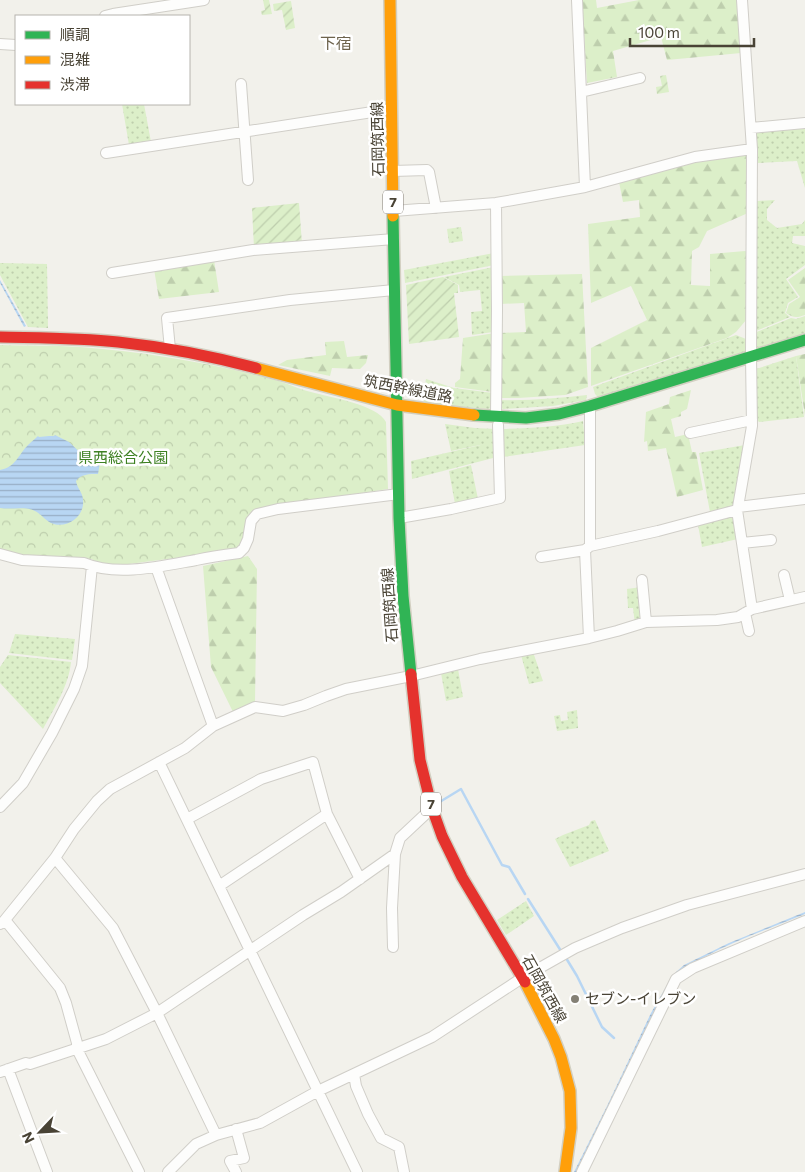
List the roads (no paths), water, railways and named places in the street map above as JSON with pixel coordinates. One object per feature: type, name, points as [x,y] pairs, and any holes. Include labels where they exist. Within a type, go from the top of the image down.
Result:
[{"type":"main road","name":"石岡筑西線","points":[[390,0],[399,518],[403,596],[420,760],[432,808],[442,836],[462,877],[522,978],[554,1039],[570,1091],[571,1128],[565,1172]]},
{"type":"main road","name":"筑西幹線道路","points":[[0,337],[116,342],[170,349],[224,359],[397,405],[463,414],[497,421],[558,414],[590,406],[805,340]]},
{"type":"street","points":[[110,15],[204,0]]},
{"type":"street","points":[[578,0],[585,187]]},
{"type":"street","points":[[742,0],[752,149],[750,357],[752,426],[738,509],[749,611],[749,631]]},
{"type":"street","points":[[0,44],[15,45]]},
{"type":"street","points":[[581,92],[640,78]]},
{"type":"street","points":[[241,84],[248,180]]},
{"type":"street","points":[[106,153],[392,109]]},
{"type":"street","points":[[751,128],[805,123]]},
{"type":"street","points":[[394,211],[496,203],[585,187],[695,157],[752,149]]},
{"type":"street","points":[[393,171],[427,170],[436,208]]},
{"type":"street","points":[[399,518],[500,498],[497,421],[496,203]]},
{"type":"street","points":[[112,273],[253,250],[394,239]]},
{"type":"street","points":[[170,349],[167,318],[290,300],[394,290]]},
{"type":"street","points":[[589,638],[590,406]]},
{"type":"street","points":[[690,433],[752,420]]},
{"type":"street","points":[[0,554],[22,560],[84,563],[121,570],[156,567],[239,553],[244,548],[248,539],[251,521],[257,514],[399,494]]},
{"type":"street","points":[[541,557],[658,531],[738,509],[805,498]]},
{"type":"street","points":[[742,543],[771,540]]},
{"type":"street","points":[[0,807],[23,783],[74,690],[82,666],[92,566]]},
{"type":"street","points":[[156,567],[213,726]]},
{"type":"street","points":[[784,576],[790,600]]},
{"type":"street","points":[[642,580],[646,622]]},
{"type":"street","points":[[139,1172],[77,1049],[77,1043],[60,988],[2,922],[55,858],[74,829],[97,800],[110,789],[185,748],[213,726],[255,707],[283,711],[346,689],[411,676],[480,659],[589,638],[646,622],[717,620],[805,597]]},
{"type":"street","points":[[159,762],[357,1172]]},
{"type":"street","points":[[187,819],[261,779],[313,762],[327,814],[360,879]]},
{"type":"street","points":[[393,947],[392,908],[395,854],[400,838],[432,808]]},
{"type":"street","points":[[219,886],[327,814]]},
{"type":"street","points":[[47,1172],[4,1071],[77,1049],[106,1038],[157,1013],[395,854]]},
{"type":"street","points":[[55,858],[113,928],[216,1134]]},
{"type":"street","points":[[168,1172],[196,1144],[216,1134],[260,1123],[318,1091],[432,1037],[522,978],[575,948],[622,928],[690,904],[805,874]]},
{"type":"street","points":[[582,1172],[676,979],[693,968],[805,922]]},
{"type":"street","points":[[354,1074],[356,1086],[381,1138],[399,1147],[404,1172]]},
{"type":"street","points":[[236,1129],[244,1158],[230,1161],[236,1172]]},
{"type":"water","points":[[0,280],[26,326],[24,327]]},
{"type":"water","points":[[55,435],[69,442],[86,458],[100,462],[98,474],[89,474],[76,481],[83,500],[83,506],[78,516],[69,523],[57,525],[31,510],[0,508],[0,470],[10,466],[38,436]]},
{"type":"water","points":[[805,912],[805,914],[726,946],[681,971],[576,1172],[574,1172],[651,1013],[676,972],[684,965],[729,943]]},
{"type":"waterway","points":[[438,803],[461,789],[502,865],[509,867],[525,894]]},
{"type":"waterway","points":[[528,899],[561,951]]},
{"type":"waterway","points":[[566,958],[602,1027],[614,1038]]},
{"type":"place","name":"セブン-イレブン","points":[[575,999]]},
{"type":"district","name":"下宿","points":[[336,43]]},
{"type":"park label","name":"県西総合公園","points":[[123,458]]}]
